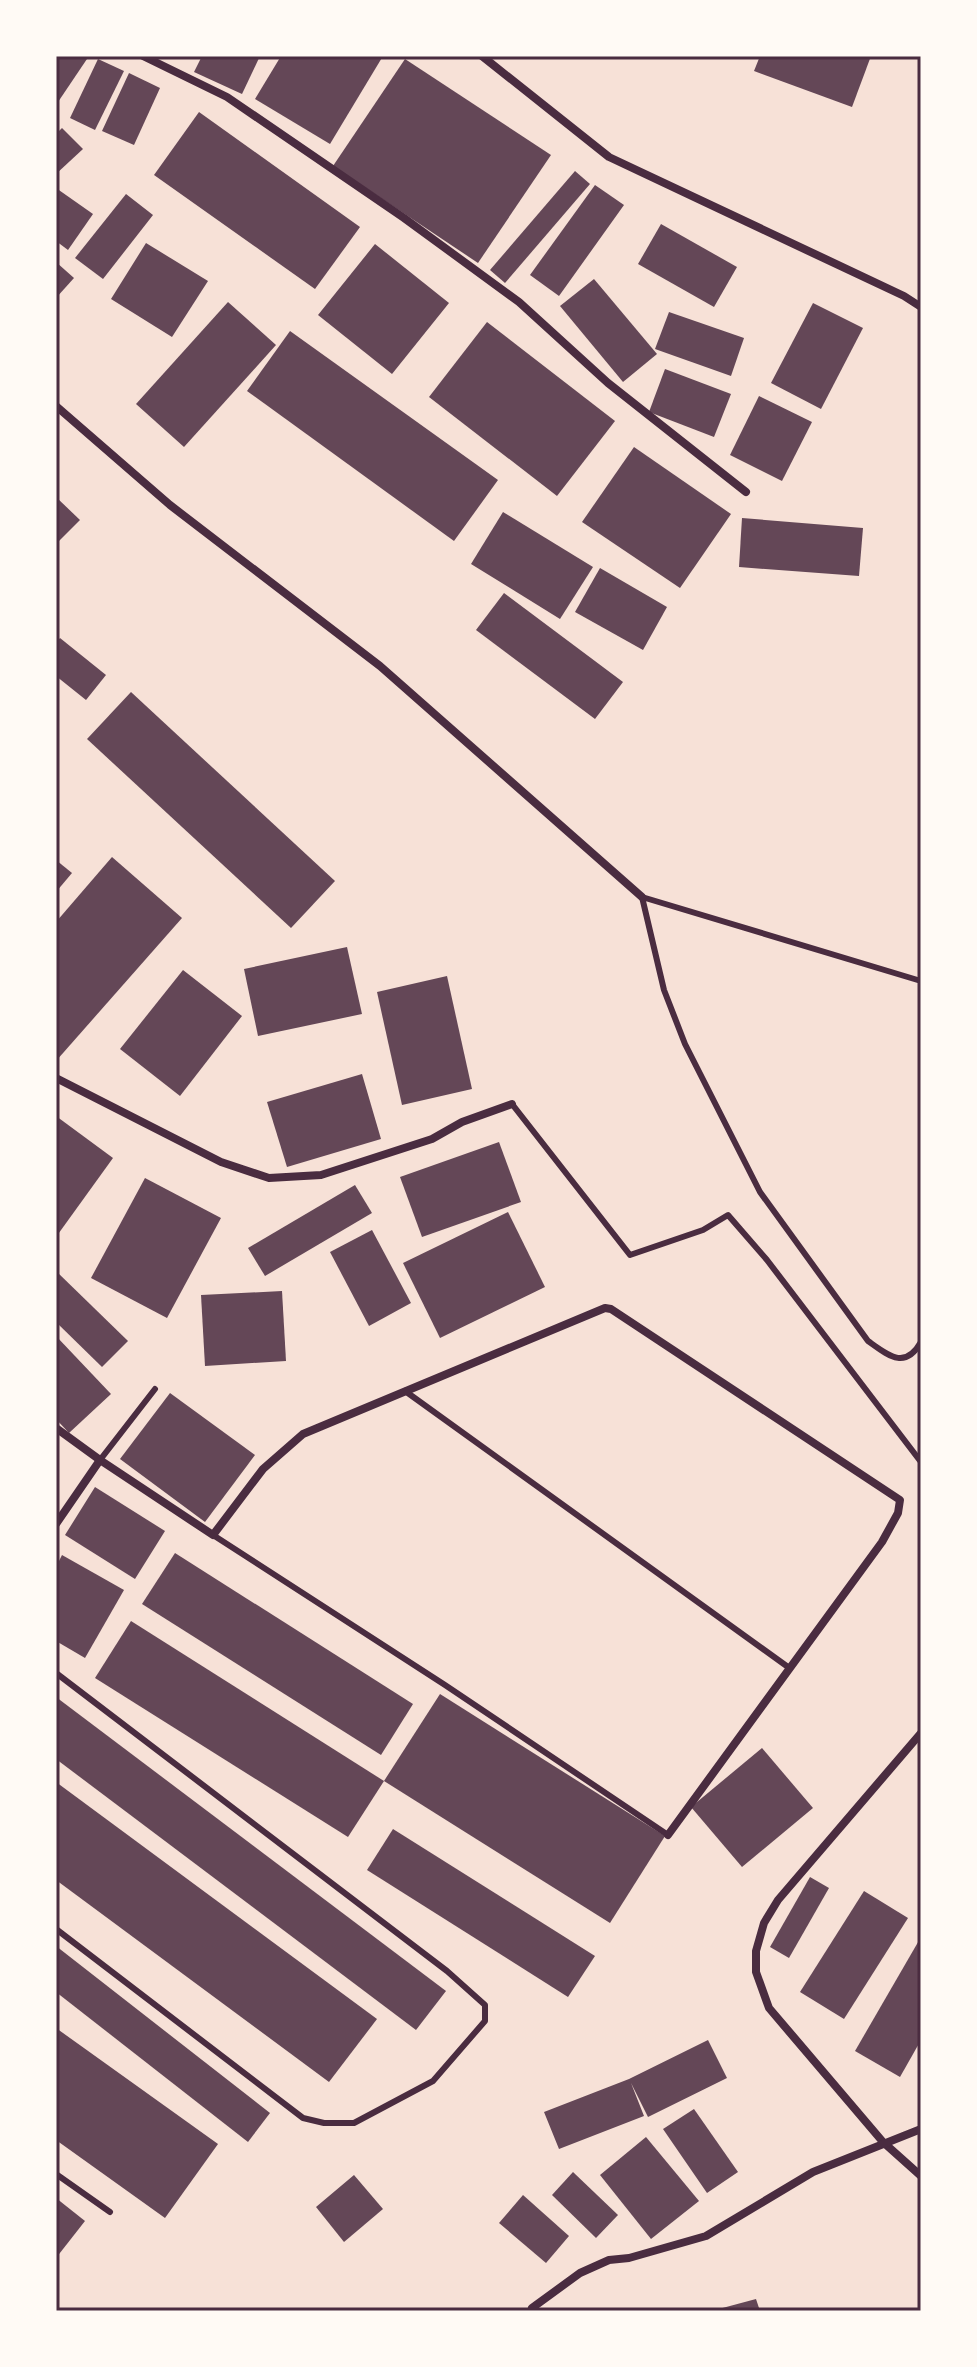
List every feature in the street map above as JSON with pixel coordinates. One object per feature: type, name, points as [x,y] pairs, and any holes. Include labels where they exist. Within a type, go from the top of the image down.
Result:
[{"type":"street","points":[[143,56],[227,97],[404,218],[519,302],[608,383],[746,492]]},
{"type":"street","points":[[482,56],[609,157],[904,296],[921,307]]},
{"type":"street","points":[[56,406],[170,505],[380,666],[642,897]]},
{"type":"street","points":[[56,1078],[221,1162],[269,1178],[321,1175],[432,1139],[462,1122],[512,1104]]},
{"type":"street","points":[[56,1428],[213,1535],[263,1469],[303,1434],[598,1310],[611,1309],[900,1500],[898,1513],[882,1542],[668,1835]]},
{"type":"street","points":[[56,1524],[100,1460]]},
{"type":"street","points":[[921,1733],[778,1900],[764,1923],[756,1951],[756,1972],[769,2008],[883,2142],[921,2176]]},
{"type":"street","points":[[532,2308],[580,2273],[609,2260],[629,2258],[706,2236],[813,2172],[921,2129]]},
{"type":"lane","points":[[921,981],[642,897],[654,958],[674,1017],[760,1192],[868,1341],[892,1357],[906,1359],[921,1342]]},
{"type":"lane","points":[[512,1104],[630,1255],[693,1234],[728,1215],[767,1260],[921,1462]]},
{"type":"lane","points":[[100,1460],[155,1389]]},
{"type":"lane","points":[[405,1391],[788,1667]]},
{"type":"lane","points":[[213,1535],[445,1685],[668,1835]]},
{"type":"lane","points":[[56,1673],[447,1971],[485,2005],[485,2021],[433,2081],[354,2123],[324,2123],[303,2118],[56,1929]]},
{"type":"lane","points":[[56,2174],[110,2212]]},
{"type":"building","points":[[56,56],[89,56],[56,105]]},
{"type":"building","points":[[202,56],[260,56],[242,94],[194,72]]},
{"type":"building","points":[[281,56],[383,56],[330,144],[255,99]]},
{"type":"building","points":[[760,56],[871,56],[852,107],[754,71]]},
{"type":"building","points":[[98,59],[124,71],[95,130],[70,118]]},
{"type":"building","points":[[405,59],[551,155],[478,263],[333,166]]},
{"type":"building","points":[[129,73],[160,88],[134,145],[102,131]]},
{"type":"building","points":[[199,112],[360,227],[315,289],[154,175]]},
{"type":"building","points":[[62,128],[83,149],[56,174],[56,134]]},
{"type":"building","points":[[575,171],[590,184],[505,283],[490,270]]},
{"type":"building","points":[[595,185],[624,205],[559,296],[530,275]]},
{"type":"building","points":[[56,188],[93,214],[68,250],[56,241]]},
{"type":"building","points":[[126,194],[153,215],[103,279],[75,258]]},
{"type":"building","points":[[661,224],[737,267],[714,307],[638,264]]},
{"type":"building","points":[[146,243],[208,281],[172,337],[111,299]]},
{"type":"building","points":[[375,244],[449,303],[392,374],[318,315]]},
{"type":"building","points":[[56,262],[74,278],[56,298]]},
{"type":"building","points":[[594,279],[657,354],[623,382],[560,306]]},
{"type":"building","points":[[228,302],[276,345],[184,447],[136,404]]},
{"type":"building","points":[[813,303],[863,328],[821,409],[771,383]]},
{"type":"building","points":[[669,312],[744,338],[731,376],[655,349]]},
{"type":"building","points":[[487,322],[615,421],[557,496],[429,397]]},
{"type":"building","points":[[290,331],[498,480],[454,541],[247,391]]},
{"type":"building","points":[[665,369],[731,394],[714,437],[649,412]]},
{"type":"building","points":[[759,396],[812,422],[782,481],[730,455]]},
{"type":"building","points":[[634,447],[731,514],[680,588],[582,522]]},
{"type":"building","points":[[56,497],[80,520],[56,544]]},
{"type":"building","points":[[503,512],[593,567],[560,619],[471,564]]},
{"type":"building","points":[[742,518],[863,528],[859,576],[739,567]]},
{"type":"building","points":[[600,568],[667,607],[643,650],[575,612]]},
{"type":"building","points":[[504,593],[623,682],[595,719],[476,630]]},
{"type":"building","points":[[60,638],[106,675],[86,700],[56,676],[56,643]]},
{"type":"building","points":[[131,692],[335,881],[291,928],[87,739]]},
{"type":"building","points":[[112,857],[182,918],[56,1061],[56,922]]},
{"type":"building","points":[[56,860],[72,873],[56,892]]},
{"type":"building","points":[[347,947],[362,1014],[258,1036],[244,969]]},
{"type":"building","points":[[183,970],[242,1016],[180,1096],[120,1049]]},
{"type":"building","points":[[447,976],[472,1089],[402,1105],[377,992]]},
{"type":"building","points":[[362,1074],[381,1139],[287,1167],[267,1102]]},
{"type":"building","points":[[56,1116],[113,1158],[56,1237]]},
{"type":"building","points":[[499,1142],[521,1202],[422,1237],[400,1177]]},
{"type":"building","points":[[145,1178],[221,1218],[167,1318],[91,1278]]},
{"type":"building","points":[[355,1185],[372,1213],[265,1276],[248,1248]]},
{"type":"building","points":[[508,1212],[545,1287],[440,1338],[403,1263]]},
{"type":"building","points":[[372,1230],[411,1303],[369,1326],[330,1252]]},
{"type":"building","points":[[56,1271],[128,1341],[102,1367],[56,1322]]},
{"type":"building","points":[[282,1291],[286,1361],[205,1366],[201,1295]]},
{"type":"building","points":[[56,1336],[111,1394],[69,1433],[56,1419]]},
{"type":"building","points":[[170,1393],[255,1455],[205,1522],[120,1459]]},
{"type":"building","points":[[95,1487],[165,1531],[135,1579],[65,1535]]},
{"type":"building","points":[[175,1553],[413,1704],[381,1755],[142,1604]]},
{"type":"building","points":[[62,1555],[124,1590],[85,1658],[56,1641],[56,1567]]},
{"type":"building","points":[[131,1621],[384,1781],[348,1837],[95,1678]]},
{"type":"building","points":[[440,1694],[665,1836],[610,1923],[384,1781]]},
{"type":"building","points":[[56,1697],[446,1991],[416,2030],[56,1759]]},
{"type":"building","points":[[762,1748],[813,1808],[742,1867],[691,1807]]},
{"type":"building","points":[[56,1782],[377,2019],[329,2082],[56,1880]]},
{"type":"building","points":[[393,1829],[595,1956],[568,1997],[367,1870]]},
{"type":"building","points":[[810,1877],[829,1888],[789,1958],[770,1947]]},
{"type":"building","points":[[864,1891],[908,1918],[844,2019],[800,1992]]},
{"type":"building","points":[[921,1937],[921,2040],[900,2077],[855,2051]]},
{"type":"building","points":[[56,1946],[270,2113],[248,2142],[56,1992]]},
{"type":"building","points":[[56,2028],[218,2144],[165,2218],[56,2140]]},
{"type":"building","points":[[708,2040],[727,2078],[648,2117],[631,2083],[644,2116],[559,2149],[544,2112],[629,2079]]},
{"type":"building","points":[[694,2109],[738,2172],[707,2193],[663,2129]]},
{"type":"building","points":[[646,2137],[699,2201],[651,2239],[600,2175]]},
{"type":"building","points":[[573,2172],[618,2215],[596,2238],[552,2195]]},
{"type":"building","points":[[354,2175],[383,2209],[344,2242],[316,2207]]},
{"type":"building","points":[[523,2195],[569,2236],[546,2263],[499,2223]]},
{"type":"building","points":[[56,2198],[85,2221],[56,2258]]},
{"type":"building","points":[[756,2299],[760,2311],[715,2311],[715,2310]]}]
